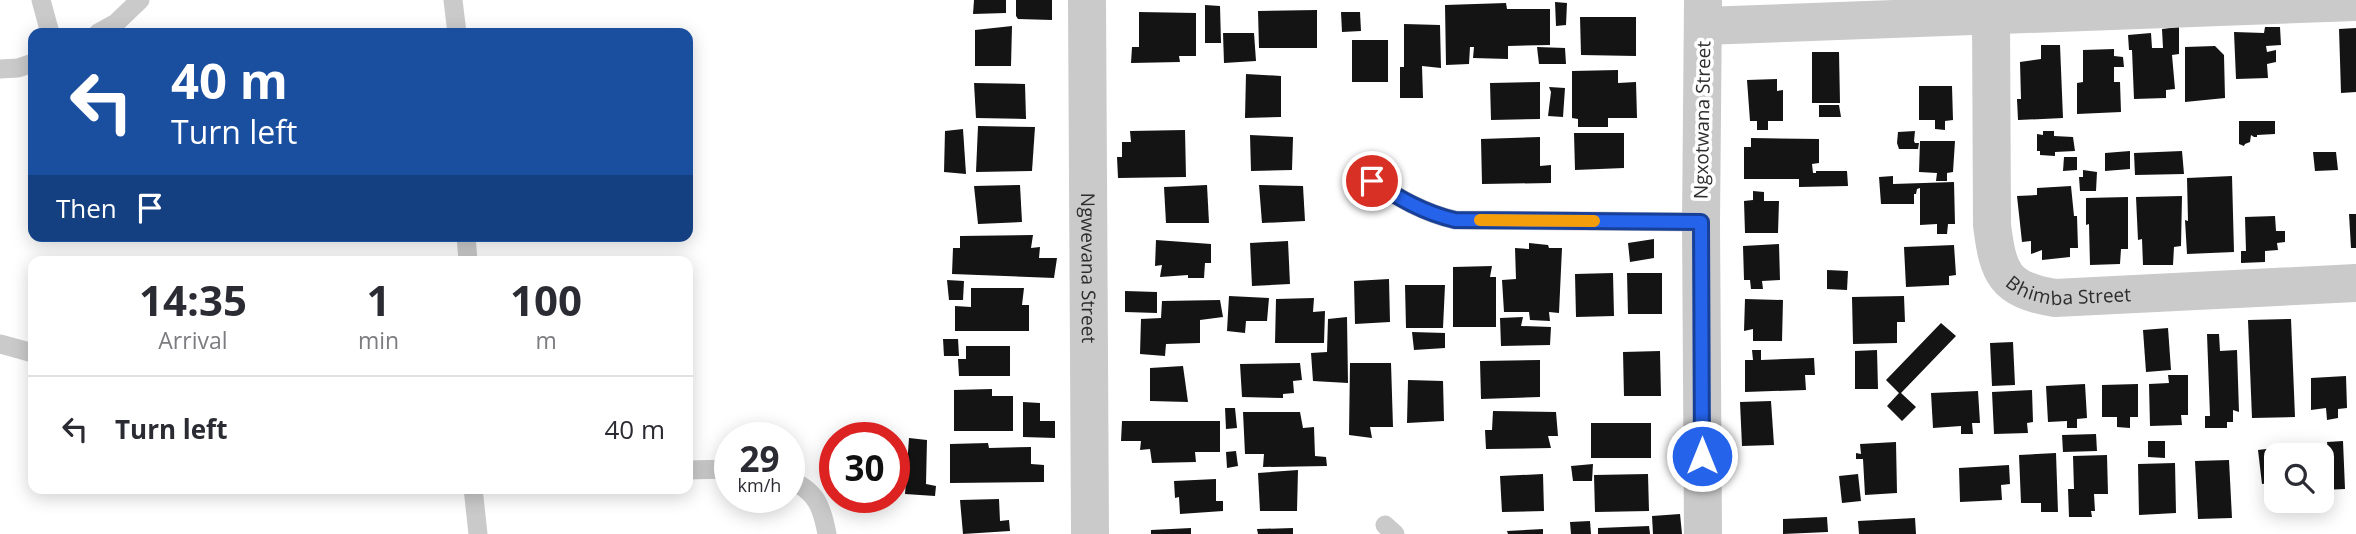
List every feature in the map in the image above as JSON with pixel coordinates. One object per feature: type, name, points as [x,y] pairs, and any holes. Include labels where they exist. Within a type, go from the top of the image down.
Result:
[{"type":"street","name":"Ngwevana Street","points":[[1087,0],[1090,534]]},
{"type":"street","points":[[1703,13],[1991,15],[2356,2]]},
{"type":"street","name":"Ngxotwana Street","points":[[1703,13],[1703,534]]},
{"type":"street","name":"Bhimba Street","points":[[1991,15],[1992,226],[2000,268],[2019,288],[2035,295],[2054,298],[2356,283]]},
{"type":"lane","points":[[41,0],[49,28]]},
{"type":"lane","points":[[107,28],[140,0]]},
{"type":"lane","points":[[453,0],[456,28]]},
{"type":"lane","points":[[0,69],[28,65]]},
{"type":"lane","points":[[1372,181],[1402,201],[1455,220],[1701,222]]},
{"type":"lane","points":[[0,344],[28,352]]},
{"type":"lane","points":[[693,470],[714,469]]},
{"type":"lane","points":[[805,486],[822,510],[827,534]]},
{"type":"lane","points":[[474,494],[478,534]]},
{"type":"building","points":[[974,0],[1006,0],[1006,13],[973,14]]},
{"type":"building","points":[[1016,0],[1052,0],[1052,20],[1018,19]]},
{"type":"building","points":[[1555,2],[1567,3],[1566,25],[1556,26]]},
{"type":"building","points":[[1506,3],[1507,9],[1550,9],[1550,45],[1508,46],[1508,59],[1473,58],[1474,47],[1470,47],[1469,64],[1446,65],[1445,5]]},
{"type":"building","points":[[1205,5],[1220,6],[1221,43],[1205,43]]},
{"type":"building","points":[[1317,10],[1317,48],[1259,48],[1258,11]]},
{"type":"building","points":[[1139,12],[1196,13],[1196,56],[1179,56],[1180,62],[1131,63],[1132,47],[1139,47]]},
{"type":"building","points":[[1341,12],[1360,12],[1361,31],[1342,32]]},
{"type":"building","points":[[1580,17],[1636,17],[1636,56],[1581,55]]},
{"type":"building","points":[[1404,24],[1440,25],[1441,68],[1422,66],[1423,98],[1400,98],[1400,67],[1404,67]]},
{"type":"building","points":[[1012,26],[1011,66],[975,66],[975,30]]},
{"type":"building","points":[[2179,27],[2179,54],[2172,55],[2175,89],[2166,90],[2166,98],[2134,99],[2132,50],[2129,50],[2128,35],[2151,33],[2152,48],[2163,48],[2162,29]]},
{"type":"building","points":[[2265,27],[2280,27],[2281,45],[2266,46],[2267,52],[2276,50],[2276,62],[2267,64],[2268,78],[2236,79],[2234,32],[2264,33]]},
{"type":"building","points":[[2356,28],[2356,92],[2341,93],[2339,29]]},
{"type":"building","points":[[1223,33],[1254,33],[1256,61],[1224,63]]},
{"type":"building","points":[[1352,40],[1388,40],[1388,82],[1352,82]]},
{"type":"building","points":[[2041,45],[2060,45],[2063,118],[2018,120],[2017,99],[2021,99],[2020,62],[2041,59]]},
{"type":"building","points":[[2215,46],[2224,55],[2225,98],[2185,102],[2185,47]]},
{"type":"building","points":[[1537,47],[1565,48],[1566,64],[1539,64]]},
{"type":"building","points":[[2114,49],[2114,56],[2123,57],[2124,67],[2114,67],[2114,82],[2120,82],[2121,112],[2077,114],[2077,83],[2083,82],[2083,50]]},
{"type":"building","points":[[1812,52],[1839,52],[1840,103],[1812,103]]},
{"type":"building","points":[[1618,70],[1618,83],[1636,82],[1637,118],[1608,118],[1608,127],[1578,127],[1578,119],[1572,118],[1572,71]]},
{"type":"building","points":[[1246,74],[1281,76],[1281,117],[1245,118]]},
{"type":"building","points":[[1777,79],[1777,91],[1783,90],[1783,121],[1768,121],[1768,130],[1757,130],[1757,121],[1750,121],[1747,80]]},
{"type":"building","points":[[1540,82],[1540,119],[1491,120],[1490,83]]},
{"type":"building","points":[[974,83],[1025,84],[1026,119],[976,118]]},
{"type":"building","points":[[1919,86],[1952,86],[1953,120],[1945,121],[1945,130],[1935,129],[1935,120],[1919,120]]},
{"type":"building","points":[[1549,87],[1565,88],[1563,117],[1548,116],[1551,92]]},
{"type":"building","points":[[1819,105],[1839,105],[1841,117],[1819,117]]},
{"type":"building","points":[[2239,121],[2275,121],[2275,134],[2257,137],[2251,135],[2250,142],[2244,146],[2239,144]]},
{"type":"building","points":[[978,126],[1035,127],[1032,171],[976,172]]},
{"type":"building","points":[[963,129],[966,174],[944,172],[945,131]]},
{"type":"building","points":[[1185,130],[1186,177],[1118,178],[1117,157],[1122,157],[1122,142],[1131,142],[1130,131]]},
{"type":"building","points":[[1915,131],[1914,141],[1919,143],[1918,149],[1899,149],[1898,132]]},
{"type":"building","points":[[2043,131],[2054,131],[2054,136],[2073,137],[2075,151],[2055,152],[2055,156],[2040,155],[2040,151],[2037,151],[2037,134],[2043,135]]},
{"type":"building","points":[[1574,133],[1624,133],[1624,168],[1575,170]]},
{"type":"building","points":[[1250,135],[1293,137],[1292,170],[1251,171]]},
{"type":"building","points":[[1540,137],[1540,166],[1551,165],[1551,183],[1482,184],[1481,139]]},
{"type":"building","points":[[1751,138],[1819,139],[1819,163],[1812,164],[1813,173],[1847,171],[1848,186],[1799,187],[1799,179],[1744,179],[1744,147],[1751,147]]},
{"type":"building","points":[[1920,141],[1955,141],[1953,172],[1947,173],[1947,181],[1936,181],[1937,173],[1919,172]]},
{"type":"building","points":[[2130,151],[2130,169],[2105,171],[2105,153]]},
{"type":"building","points":[[2182,151],[2184,174],[2135,175],[2134,153]]},
{"type":"building","points":[[2313,152],[2336,152],[2338,170],[2315,171]]},
{"type":"building","points":[[2064,157],[2077,157],[2077,170],[2063,171]]},
{"type":"building","points":[[2083,170],[2097,172],[2096,191],[2080,191],[2079,177],[2083,177]]},
{"type":"building","points":[[1893,176],[1893,184],[1954,182],[1955,224],[1948,224],[1947,234],[1937,234],[1937,224],[1920,225],[1920,188],[1914,194],[1914,204],[1881,204],[1879,177]]},
{"type":"building","points":[[2232,176],[2234,252],[2187,254],[2187,178]]},
{"type":"building","points":[[1020,185],[1022,222],[978,224],[974,186]]},
{"type":"building","points":[[1207,185],[1209,223],[1166,223],[1164,187]]},
{"type":"building","points":[[1259,185],[1303,186],[1305,221],[1262,223]]},
{"type":"building","points":[[2071,186],[2074,216],[2077,216],[2078,248],[2070,248],[2070,257],[2042,260],[2042,250],[2031,254],[2031,241],[2022,242],[2017,196],[2037,195],[2037,188]]},
{"type":"building","points":[[1753,191],[1764,192],[1764,201],[1779,201],[1778,233],[1745,233],[1744,201],[1753,200]]},
{"type":"building","points":[[2182,196],[2181,246],[2174,247],[2173,265],[2143,265],[2142,239],[2138,240],[2136,197]]},
{"type":"building","points":[[2128,197],[2128,249],[2121,249],[2120,264],[2090,265],[2086,198]]},
{"type":"building","points":[[2349,214],[2356,214],[2356,248],[2351,248]]},
{"type":"building","points":[[2275,216],[2276,231],[2285,231],[2285,242],[2277,243],[2278,250],[2265,251],[2265,262],[2241,263],[2241,251],[2246,251],[2245,217]]},
{"type":"building","points":[[1033,235],[1031,248],[1040,247],[1039,258],[1057,258],[1054,278],[952,274],[953,248],[960,248],[960,236]]},
{"type":"building","points":[[1654,239],[1654,258],[1630,262],[1628,243]]},
{"type":"building","points":[[1156,240],[1211,244],[1211,263],[1205,263],[1204,278],[1188,278],[1188,275],[1160,277],[1162,265],[1155,266]]},
{"type":"building","points":[[1288,241],[1290,284],[1252,286],[1250,243]]},
{"type":"building","points":[[1529,243],[1562,248],[1559,313],[1549,312],[1550,321],[1530,320],[1529,312],[1504,312],[1502,280],[1516,279],[1515,248],[1529,249]]},
{"type":"building","points":[[1779,244],[1780,280],[1762,281],[1763,289],[1751,289],[1750,280],[1744,280],[1743,246]]},
{"type":"building","points":[[1954,245],[1956,275],[1949,276],[1949,285],[1906,287],[1904,247]]},
{"type":"building","points":[[1492,266],[1490,277],[1496,277],[1496,327],[1453,327],[1453,267]]},
{"type":"building","points":[[1827,270],[1848,271],[1847,290],[1827,289]]},
{"type":"building","points":[[1613,273],[1614,316],[1576,317],[1575,274]]},
{"type":"building","points":[[1627,273],[1662,273],[1662,314],[1628,314]]},
{"type":"building","points":[[1389,279],[1390,322],[1355,324],[1354,281]]},
{"type":"building","points":[[947,280],[964,281],[963,300],[949,300]]},
{"type":"building","points":[[1405,285],[1445,285],[1443,328],[1406,328]]},
{"type":"building","points":[[971,288],[1024,288],[1022,305],[1029,305],[1029,331],[955,331],[955,306],[971,307]]},
{"type":"building","points":[[1125,291],[1157,292],[1157,313],[1125,312]]},
{"type":"building","points":[[1229,296],[1269,298],[1267,321],[1246,321],[1245,333],[1227,331]]},
{"type":"building","points":[[1904,296],[1905,322],[1897,322],[1897,343],[1853,344],[1852,297]]},
{"type":"building","points":[[1314,298],[1313,312],[1325,311],[1324,343],[1275,343],[1276,299]]},
{"type":"building","points":[[1745,299],[1783,300],[1782,341],[1753,341],[1753,329],[1744,331]]},
{"type":"building","points":[[1220,300],[1223,317],[1200,320],[1200,343],[1166,344],[1165,356],[1140,354],[1141,319],[1161,318],[1162,301]]},
{"type":"building","points":[[1347,317],[1348,383],[1313,381],[1311,353],[1327,352],[1328,319]]},
{"type":"building","points":[[1523,317],[1521,326],[1551,327],[1550,345],[1501,346],[1500,318]]},
{"type":"building","points":[[2291,319],[2295,417],[2252,418],[2248,320]]},
{"type":"building","points":[[1941,323],[1956,336],[1901,393],[1916,407],[1902,421],[1887,406],[1899,393],[1886,380]]},
{"type":"building","points":[[2168,328],[2171,370],[2146,372],[2143,330]]},
{"type":"building","points":[[1412,332],[1445,333],[1445,348],[1414,350]]},
{"type":"building","points":[[2207,334],[2219,334],[2220,351],[2237,350],[2239,412],[2233,410],[2233,422],[2227,422],[2227,428],[2205,428],[2205,416],[2210,416]]},
{"type":"building","points":[[943,339],[958,339],[959,356],[944,356]]},
{"type":"building","points":[[2013,342],[2015,385],[1992,386],[1990,343]]},
{"type":"building","points":[[966,346],[1010,346],[1010,376],[959,376],[958,359],[966,359]]},
{"type":"building","points":[[1752,350],[1761,350],[1761,360],[1814,358],[1815,375],[1805,375],[1806,390],[1745,392],[1745,360],[1753,360]]},
{"type":"building","points":[[1877,350],[1878,389],[1855,389],[1855,351]]},
{"type":"building","points":[[1660,351],[1661,396],[1624,396],[1623,352]]},
{"type":"building","points":[[1540,360],[1540,397],[1481,399],[1480,361]]},
{"type":"building","points":[[1300,363],[1302,380],[1293,381],[1294,393],[1283,394],[1283,398],[1242,397],[1240,364]]},
{"type":"building","points":[[1350,363],[1391,363],[1393,427],[1370,427],[1372,438],[1349,435]]},
{"type":"building","points":[[1183,366],[1188,402],[1150,401],[1150,368]]},
{"type":"building","points":[[2168,375],[2188,375],[2188,415],[2181,415],[2182,425],[2150,426],[2149,384],[2169,383]]},
{"type":"building","points":[[2346,376],[2347,408],[2338,409],[2338,418],[2327,420],[2326,408],[2311,410],[2311,378]]},
{"type":"building","points":[[1408,380],[1443,381],[1444,421],[1407,423]]},
{"type":"building","points":[[2085,384],[2087,418],[2077,419],[2077,428],[2067,428],[2067,421],[2048,422],[2046,386]]},
{"type":"building","points":[[2138,384],[2138,417],[2130,417],[2130,428],[2117,427],[2117,417],[2102,417],[2102,385]]},
{"type":"building","points":[[992,389],[992,396],[1013,396],[1013,431],[954,431],[954,390]]},
{"type":"building","points":[[2032,390],[2033,422],[2027,423],[2028,433],[1994,434],[1992,392]]},
{"type":"building","points":[[1978,391],[1980,423],[1972,423],[1973,434],[1961,434],[1961,426],[1933,428],[1931,393]]},
{"type":"building","points":[[1771,401],[1774,445],[1742,446],[1740,402]]},
{"type":"building","points":[[1023,402],[1040,403],[1040,421],[1055,421],[1055,438],[1023,437]]},
{"type":"building","points":[[1225,408],[1235,408],[1237,428],[1226,429]]},
{"type":"building","points":[[1493,411],[1556,412],[1558,436],[1548,436],[1551,448],[1486,449],[1485,430],[1492,430]]},
{"type":"building","points":[[1243,412],[1300,412],[1303,428],[1314,427],[1315,456],[1326,457],[1327,466],[1263,467],[1264,454],[1245,454]]},
{"type":"building","points":[[1122,421],[1220,421],[1220,452],[1195,452],[1196,462],[1152,463],[1150,449],[1140,450],[1141,441],[1121,441]]},
{"type":"building","points":[[1591,423],[1651,423],[1651,458],[1591,458]]},
{"type":"building","points":[[2096,434],[2097,451],[2063,452],[2062,435]]},
{"type":"building","points":[[910,438],[927,440],[926,484],[936,486],[935,496],[910,494]]},
{"type":"building","points":[[2148,441],[2165,441],[2165,458],[2148,457]]},
{"type":"building","points":[[2343,441],[2345,489],[2334,489],[2334,443],[2327,442]]},
{"type":"building","points":[[1896,442],[1897,493],[1865,495],[1863,459],[1856,459],[1856,453],[1861,454],[1860,444]]},
{"type":"building","points":[[988,443],[989,448],[1031,447],[1031,464],[1044,465],[1044,482],[950,483],[950,444]]},
{"type":"building","points":[[2264,449],[2264,484],[2262,484],[2258,450]]},
{"type":"building","points":[[1236,451],[1238,466],[1227,468],[1226,452]]},
{"type":"building","points":[[2056,453],[2058,512],[2041,512],[2041,503],[2021,503],[2019,455]]},
{"type":"building","points":[[2107,455],[2108,494],[2094,494],[2095,511],[2091,511],[2092,517],[2069,517],[2068,489],[2074,489],[2073,456]]},
{"type":"building","points":[[2229,460],[2232,518],[2198,519],[2195,461]]},
{"type":"building","points":[[2175,463],[2176,513],[2139,515],[2138,464]]},
{"type":"building","points":[[1593,464],[1592,481],[1573,481],[1571,466]]},
{"type":"building","points":[[2009,465],[2010,484],[2001,485],[2002,500],[1960,502],[1959,468]]},
{"type":"building","points":[[1298,470],[1297,511],[1260,511],[1258,473]]},
{"type":"building","points":[[1543,474],[1544,511],[1502,512],[1500,476]]},
{"type":"building","points":[[1648,474],[1649,511],[1595,512],[1594,475]]},
{"type":"building","points":[[1858,474],[1861,501],[1842,503],[1839,476]]},
{"type":"building","points":[[1216,479],[1216,501],[1223,501],[1223,511],[1180,514],[1174,481]]},
{"type":"building","points":[[999,499],[1000,521],[1009,520],[1010,531],[963,534],[960,500]]},
{"type":"building","points":[[1680,514],[1682,534],[1653,534],[1652,516]]},
{"type":"building","points":[[1827,517],[1828,532],[1783,534],[1783,519]]},
{"type":"building","points":[[1915,518],[1916,534],[1859,534],[1858,521]]},
{"type":"building","points":[[1590,521],[1591,534],[1571,534],[1570,522]]},
{"type":"building","points":[[1649,526],[1650,534],[1598,534],[1598,528]]},
{"type":"building","points":[[1191,528],[1191,534],[1151,534],[1151,530]]},
{"type":"building","points":[[1293,528],[1293,534],[1258,534],[1257,529]]},
{"type":"building","points":[[1543,529],[1543,534],[1508,534],[1507,531]]},
{"type":"slow traffic","points":[[1480,220],[1594,221]]},
{"type":"route","points":[[1372,181],[1402,201],[1455,220],[1701,222],[1702,456]]}]
